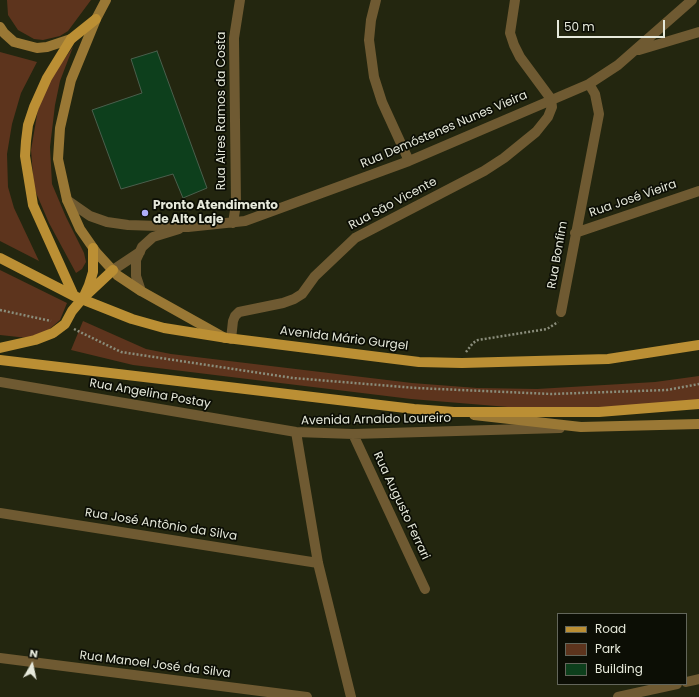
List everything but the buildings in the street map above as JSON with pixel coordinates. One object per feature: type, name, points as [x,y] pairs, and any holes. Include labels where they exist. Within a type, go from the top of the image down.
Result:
[{"type":"main road","points":[[106,0],[96,19],[71,80],[60,128],[58,160],[67,200],[80,229],[93,248],[113,270],[141,291],[229,338]]},
{"type":"main road","points":[[78,298],[33,205],[25,156],[28,125],[47,78],[71,39],[96,19]]},
{"type":"main road","points":[[0,27],[14,42],[38,48],[47,47],[71,39]]},
{"type":"main road","points":[[0,348],[35,340],[53,333],[65,324],[78,298],[90,285],[93,272],[93,248]]},
{"type":"main road","name":"Avenida Mário Gurgel","points":[[0,258],[78,298],[132,319],[164,328],[229,338],[419,362],[462,363],[608,359],[699,345]]},
{"type":"main road","points":[[78,298],[98,286],[113,270]]},
{"type":"main road","points":[[0,360],[581,427],[699,424]]},
{"type":"main road","points":[[454,412],[599,412],[699,404]]},
{"type":"street","name":"Rua Aires Ramos da Costa","points":[[233,223],[236,204],[234,38],[240,0]]},
{"type":"street","points":[[376,0],[371,20],[369,40],[374,77],[382,102],[409,161]]},
{"type":"street","points":[[515,0],[510,33],[514,45],[520,57],[551,99]]},
{"type":"street","name":"Rua Demóstenes Nunes Vieira","points":[[67,200],[90,216],[108,222],[128,225],[188,227],[245,221],[409,161],[589,84],[635,51],[692,0]]},
{"type":"street","points":[[635,51],[699,32]]},
{"type":"street","name":"Rua Bonfim","points":[[561,312],[599,114],[594,94],[589,84]]},
{"type":"street","name":"Rua São Vicente","points":[[229,338],[234,316],[239,312],[283,303],[294,299],[302,294],[315,276],[355,238],[484,171],[504,158],[536,132],[548,117],[552,107],[551,99]]},
{"type":"street","name":"Rua José Vieira","points":[[575,233],[699,191]]},
{"type":"street","points":[[141,291],[136,276],[136,260],[142,247],[153,238],[188,227]]},
{"type":"street","points":[[113,270],[140,252]]},
{"type":"street","name":"Rua Angelina Postay","points":[[0,382],[296,432]]},
{"type":"street","name":"Avenida Arnaldo Loureiro","points":[[351,697],[318,563],[296,432],[353,434],[581,427]]},
{"type":"street","name":"Rua Augusto Ferrari","points":[[353,434],[425,589]]},
{"type":"street","name":"Rua José Antônio da Silva","points":[[0,513],[318,563]]},
{"type":"street","name":"Rua Manoel José da Silva","points":[[0,658],[306,697]]},
{"type":"street","points":[[687,682],[699,679]]},
{"type":"street","points":[[618,697],[672,685]]},
{"type":"path","points":[[0,310],[65,324],[121,352],[293,378],[416,388],[551,394],[667,390],[699,384]]},
{"type":"path","points":[[462,363],[469,347],[478,340],[547,329],[555,325],[561,312]]},
{"type":"green space","points":[[7,0],[91,0],[68,31],[60,36],[43,40],[34,39],[18,30],[8,15]]},
{"type":"green space","points":[[73,47],[60,81],[55,105],[50,147],[52,184],[84,253],[86,262],[82,269],[76,273],[49,223],[34,188],[31,150],[38,109],[49,80]]},
{"type":"green space","points":[[0,52],[37,62],[21,93],[12,124],[7,154],[8,187],[14,208],[39,261],[0,241]]},
{"type":"green space","points":[[0,270],[67,303],[60,320],[46,332],[28,338],[0,335]]},
{"type":"green space","points":[[83,321],[146,349],[171,354],[412,383],[477,388],[537,389],[655,382],[699,376],[699,401],[622,408],[520,408],[411,399],[133,365],[71,350]]},
{"type":"place","name":"Pronto Atendimento de Alto Laje","points":[[145,213]]}]
